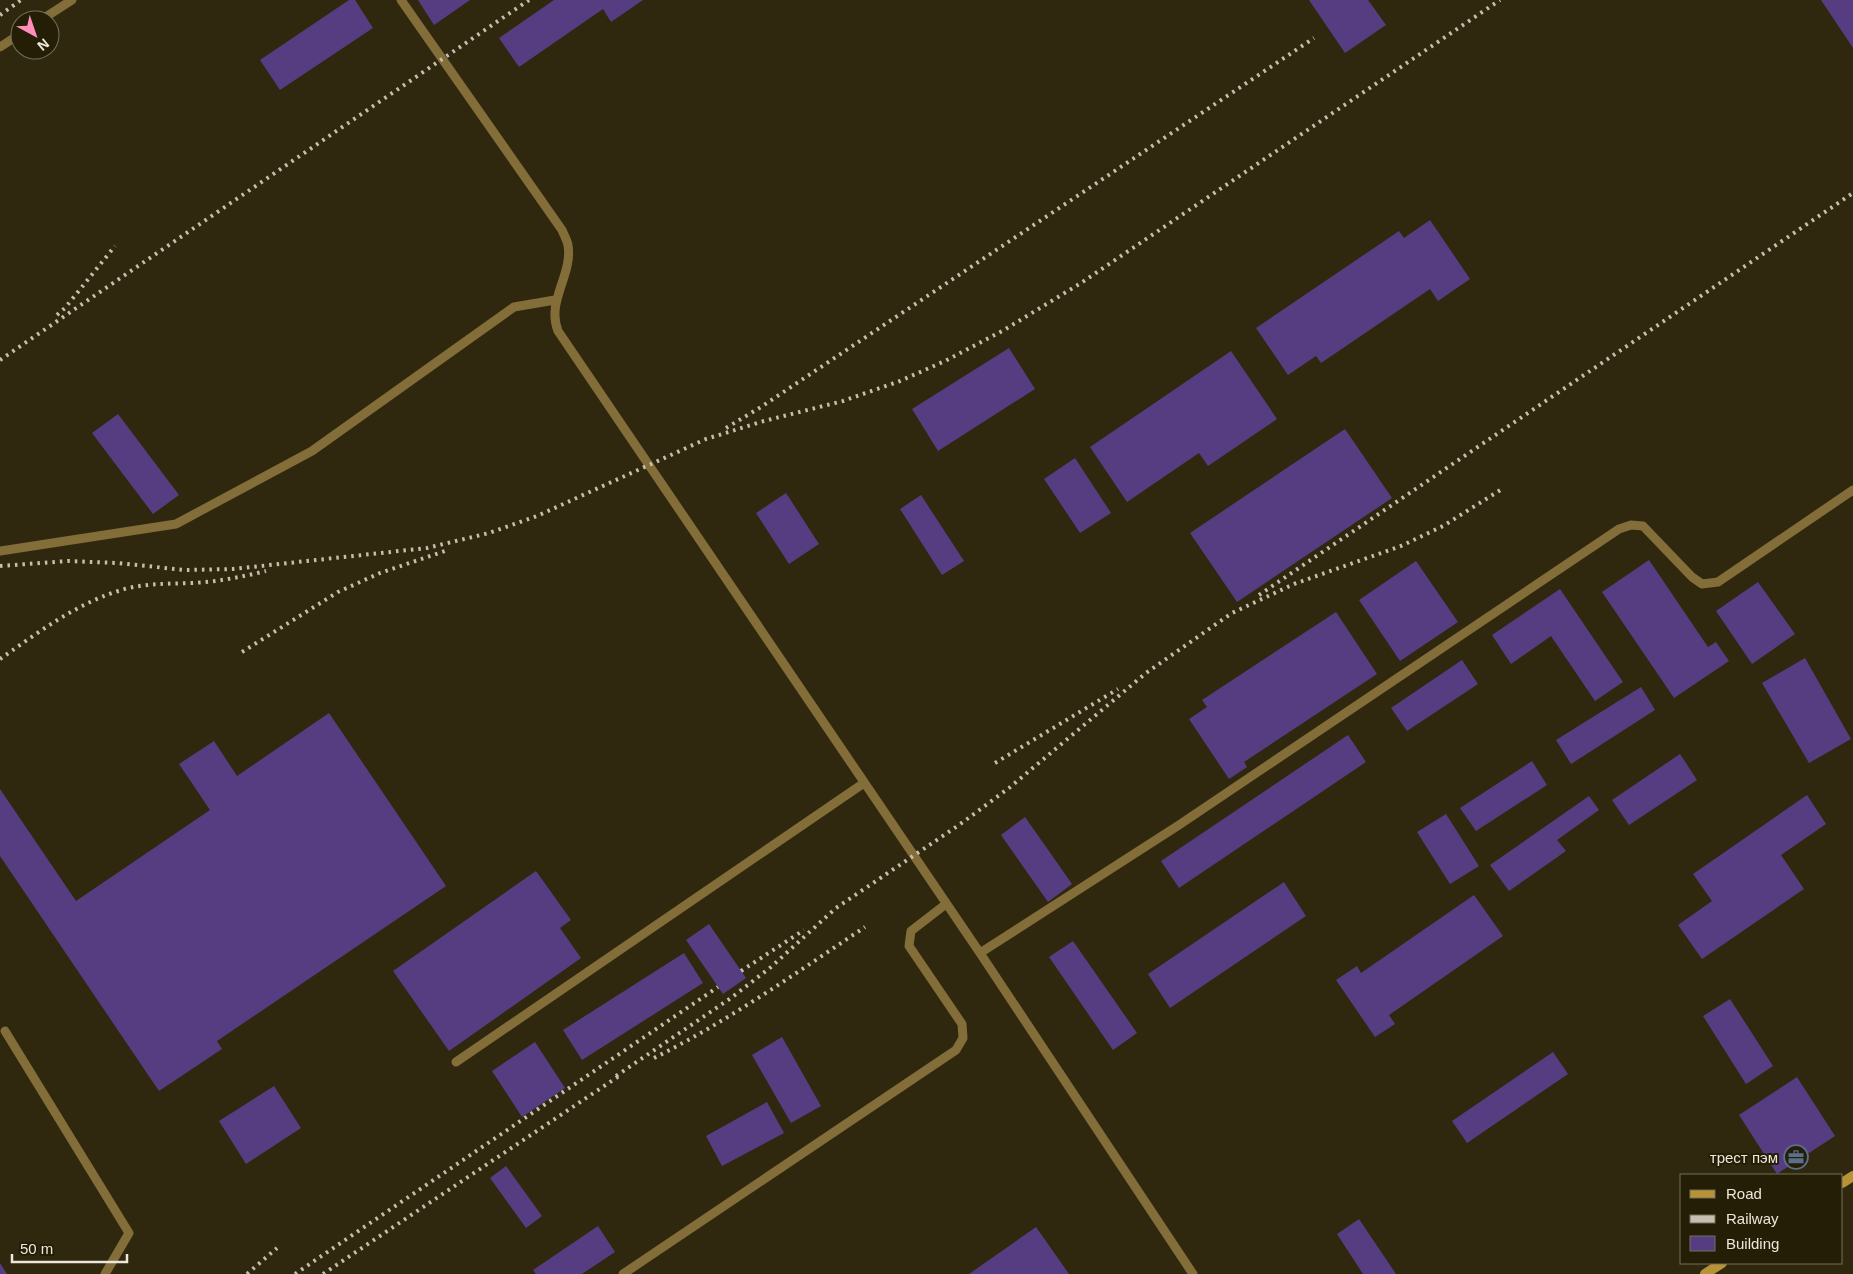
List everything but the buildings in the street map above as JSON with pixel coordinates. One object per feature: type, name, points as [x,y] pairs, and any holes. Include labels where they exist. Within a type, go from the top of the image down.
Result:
[{"type":"main road","points":[[1705,1274],[1720,1264]]},
{"type":"lane","points":[[56,10],[72,0]]},
{"type":"lane","points":[[402,0],[562,230],[568,244],[568,259],[556,300],[555,324],[558,331],[980,953],[1193,1274]]},
{"type":"lane","points":[[0,551],[176,524],[312,451],[514,307],[556,300]]},
{"type":"lane","points":[[980,953],[1178,825],[1619,530],[1632,525],[1643,526],[1692,577],[1702,584],[1718,582],[1853,490]]},
{"type":"lane","points":[[456,1062],[864,783]]},
{"type":"lane","points":[[623,1274],[956,1050],[963,1038],[962,1024],[909,946],[911,931],[946,904]]},
{"type":"lane","points":[[5,1032],[129,1233],[105,1274]]},
{"type":"railway","points":[[0,15],[21,0]]},
{"type":"railway","points":[[0,360],[529,0]]},
{"type":"railway","points":[[0,566],[68,561],[117,563],[185,570],[233,569],[427,548],[489,533],[537,516],[706,439],[764,421],[843,401],[900,381],[945,361],[1004,330],[1081,283],[1500,0]]},
{"type":"railway","points":[[726,428],[761,407],[1314,38]]},
{"type":"railway","points":[[1259,595],[1853,193]]},
{"type":"railway","points":[[57,315],[65,308],[115,246]]},
{"type":"railway","points":[[616,1076],[731,998],[771,967],[836,908],[959,825],[1009,788],[1146,673],[1232,613],[1294,584],[1401,546],[1443,526],[1502,489]]},
{"type":"railway","points":[[242,652],[338,592],[380,573],[448,550]]},
{"type":"railway","points":[[0,659],[84,605],[124,589],[143,585],[220,580],[266,571]]},
{"type":"railway","points":[[995,763],[1118,689]]},
{"type":"railway","points":[[654,1058],[735,1012],[865,927]]},
{"type":"railway","points":[[741,971],[804,930]]},
{"type":"railway","points":[[295,1274],[718,987]]},
{"type":"railway","points":[[323,1274],[622,1074]]},
{"type":"railway","points":[[247,1274],[277,1248]]},
{"type":"place","name":"трест пэм","points":[[1796,1157]]}]
